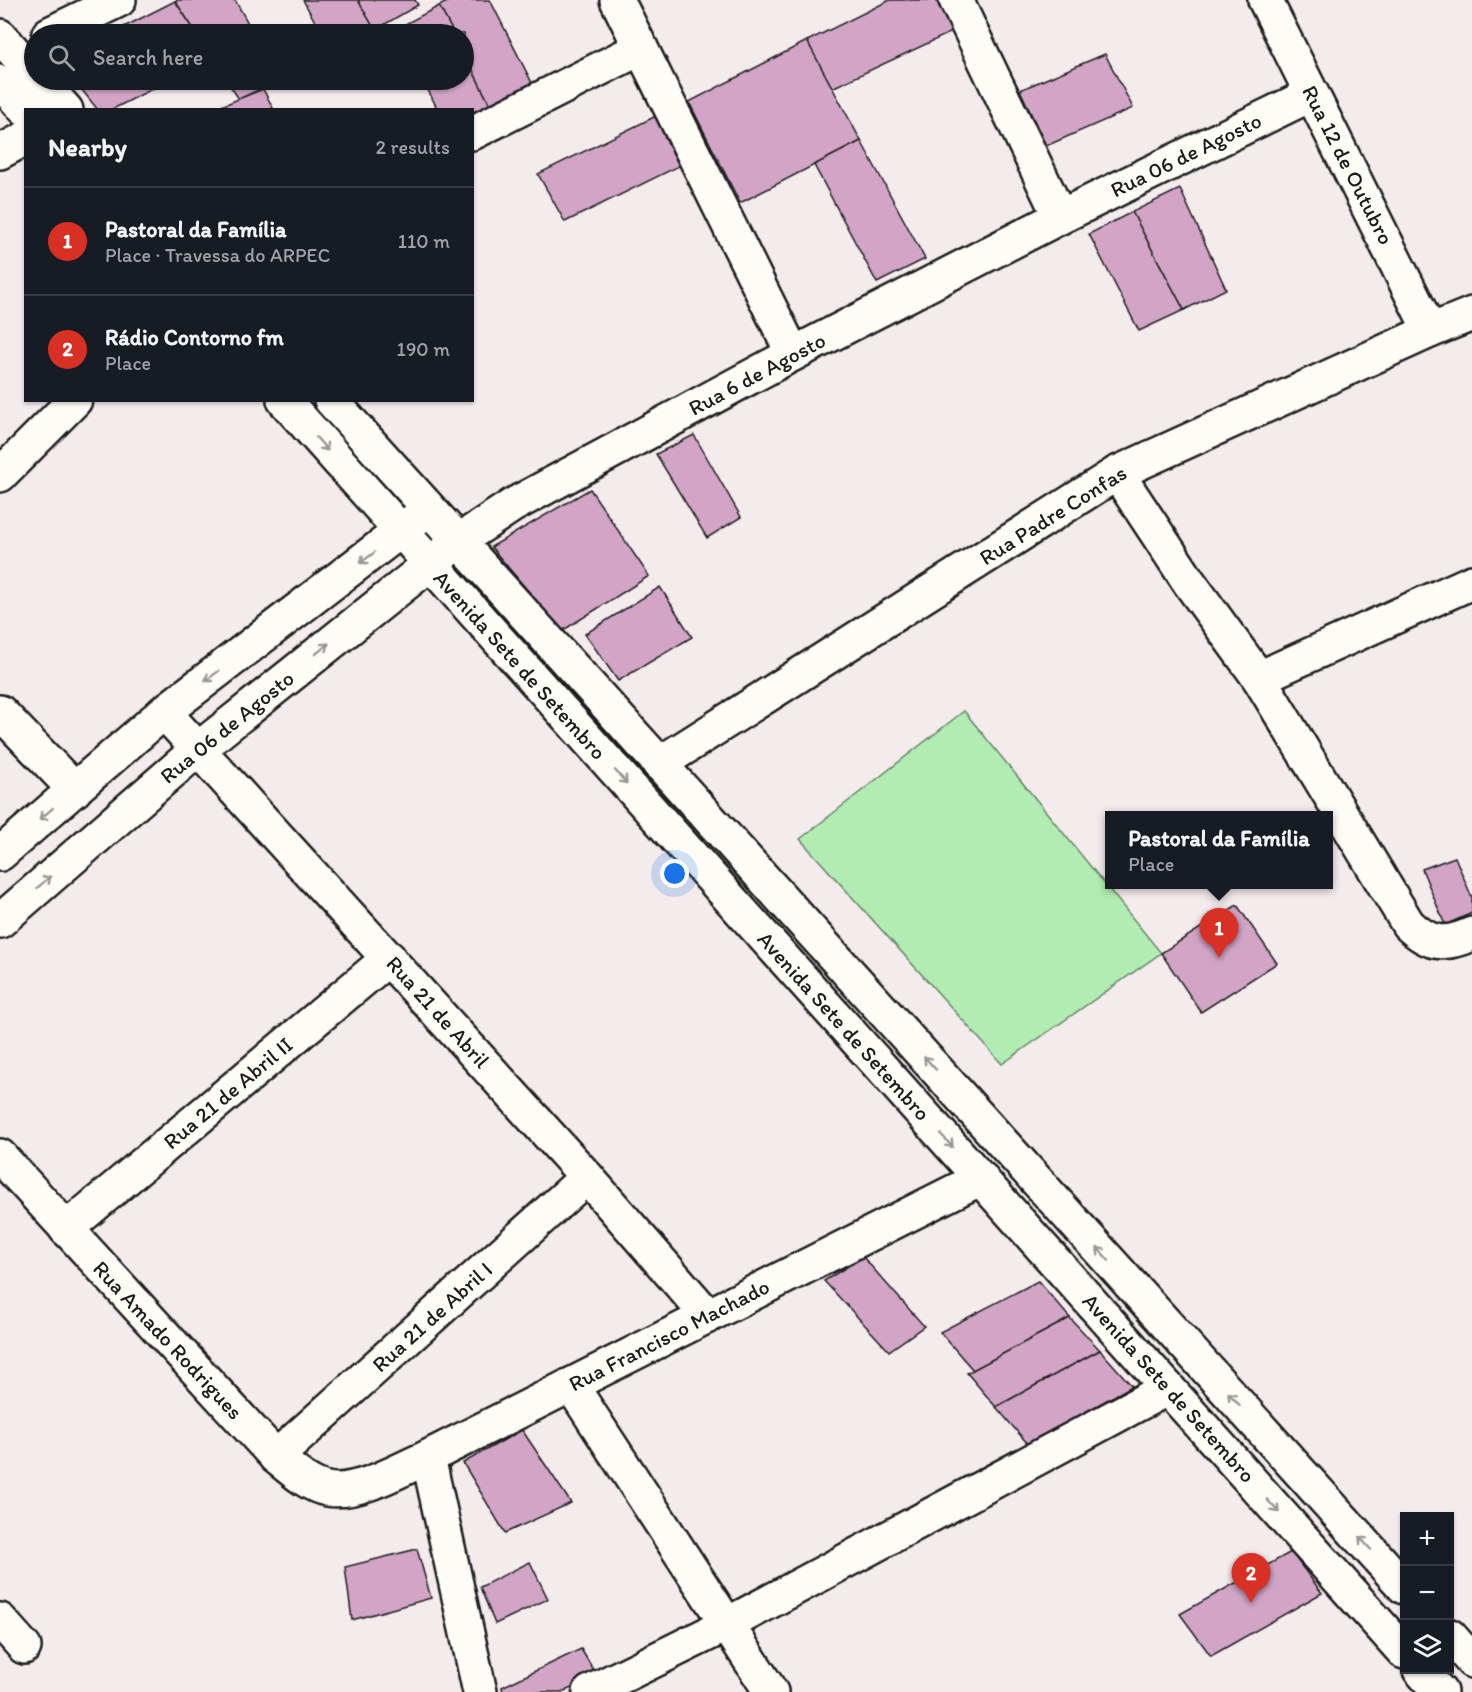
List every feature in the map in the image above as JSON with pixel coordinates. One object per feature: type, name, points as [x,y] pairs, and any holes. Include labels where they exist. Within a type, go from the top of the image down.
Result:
[{"type":"street","points":[[70,24],[119,0]]},
{"type":"street","points":[[617,0],[793,354]]},
{"type":"street","points":[[956,0],[1060,217]]},
{"type":"street","name":"Rua 12 de Outubro","points":[[1265,0],[1430,331]]},
{"type":"street","points":[[474,132],[641,48]]},
{"type":"street","points":[[0,82],[24,108]]},
{"type":"street","points":[[48,90],[64,108]]},
{"type":"street","name":"Rua 06 de Agosto","points":[[1060,217],[1312,94]]},
{"type":"street","points":[[0,152],[24,139]]},
{"type":"street","name":"Rua 6 de Agosto","points":[[460,540],[513,506],[793,354],[1060,217]]},
{"type":"street","name":"Rua Padre Confas","points":[[659,764],[1117,473],[1472,314]]},
{"type":"street","points":[[0,475],[73,402]]},
{"type":"street","name":"Avenida Sete de Setembro","points":[[286,402],[1400,1648]]},
{"type":"street","name":"Avenida Sete de Setembro","points":[[333,402],[460,540],[659,764],[1400,1583]]},
{"type":"street","points":[[1117,473],[1190,582],[1259,678],[1398,909],[1418,934],[1431,941],[1457,941],[1472,934]]},
{"type":"street","points":[[0,854],[164,712],[430,509]]},
{"type":"street","name":"Rua 06 de Agosto","points":[[0,921],[197,750],[460,540]]},
{"type":"street","points":[[1259,678],[1472,582]]},
{"type":"street","points":[[0,712],[75,790]]},
{"type":"street","name":"Rua 21 de Abril","points":[[164,712],[587,1177],[708,1316]]},
{"type":"street","name":"Rua 21 de Abril II","points":[[66,1229],[389,958]]},
{"type":"street","name":"Rua Amado Rodrigues","points":[[0,1156],[276,1457],[302,1478],[327,1489],[356,1488]]},
{"type":"street","name":"Rua 21 de Abril I","points":[[276,1457],[587,1177]]},
{"type":"street","name":"Rua Francisco Machado","points":[[356,1488],[428,1456],[981,1178]]},
{"type":"street","points":[[571,1385],[771,1692]]},
{"type":"street","points":[[590,1692],[726,1625],[1168,1388]]},
{"type":"street","points":[[428,1456],[480,1692]]},
{"type":"street","points":[[0,1620],[24,1647]]},
{"type":"street","points":[[1454,1641],[1472,1661]]},
{"type":"street","points":[[1424,1674],[1440,1692]]},
{"type":"green space","points":[[964,711],[1105,884],[1105,889],[1109,889],[1161,953],[1002,1064],[800,839]]},
{"type":"building","points":[[235,0],[248,24],[190,24],[175,1]]},
{"type":"building","points":[[303,0],[358,0],[372,24],[316,24]]},
{"type":"building","points":[[358,0],[415,0],[418,5],[385,24],[372,24]]},
{"type":"building","points":[[451,0],[490,0],[532,83],[490,105],[474,73],[474,24],[449,24],[439,6]]},
{"type":"building","points":[[890,0],[936,0],[952,32],[832,88],[807,41]]},
{"type":"building","points":[[175,1],[190,24],[130,24]]},
{"type":"building","points":[[439,6],[449,24],[405,24]]},
{"type":"building","points":[[807,41],[861,141],[740,203],[689,102]]},
{"type":"building","points":[[1105,54],[1133,108],[1046,146],[1020,90]]},
{"type":"building","points":[[474,73],[490,105],[474,113],[474,108],[437,108],[428,90],[474,90]]},
{"type":"building","points":[[82,90],[150,90],[115,108],[96,108]]},
{"type":"building","points":[[233,90],[258,90],[239,99]]},
{"type":"building","points":[[264,90],[273,108],[219,108]]},
{"type":"building","points":[[656,116],[679,166],[565,222],[538,174]]},
{"type":"building","points":[[861,141],[925,259],[877,283],[814,165]]},
{"type":"building","points":[[1180,189],[1226,289],[1184,310],[1132,212]]},
{"type":"building","points":[[1132,212],[1184,310],[1139,331],[1089,234]]},
{"type":"building","points":[[694,435],[741,517],[707,538],[656,454]]},
{"type":"building","points":[[590,489],[649,576],[562,631],[491,547]]},
{"type":"building","points":[[660,587],[692,637],[618,681],[585,634]]},
{"type":"building","points":[[1455,857],[1472,898],[1472,913],[1445,925],[1422,869]]},
{"type":"building","points":[[1237,905],[1277,963],[1201,1012],[1161,953]]},
{"type":"building","points":[[863,1257],[924,1326],[889,1351],[824,1281]]},
{"type":"building","points":[[1038,1281],[1070,1318],[973,1370],[940,1332]]},
{"type":"building","points":[[1070,1318],[1100,1350],[996,1407],[967,1373]]},
{"type":"building","points":[[1100,1350],[1132,1386],[1028,1444],[996,1407]]},
{"type":"building","points":[[522,1430],[571,1503],[505,1533],[463,1463]]},
{"type":"building","points":[[417,1549],[431,1598],[352,1620],[345,1567]]},
{"type":"building","points":[[1291,1552],[1322,1593],[1211,1656],[1180,1614]]},
{"type":"building","points":[[530,1562],[548,1599],[495,1624],[480,1587]]},
{"type":"building","points":[[581,1649],[597,1676],[563,1692],[503,1692],[502,1687]]},
{"type":"place","name":"Pastoral da Família","points":[[1219,958]]},
{"type":"place","name":"Rádio Contorno fm","points":[[1251,1603]]}]
